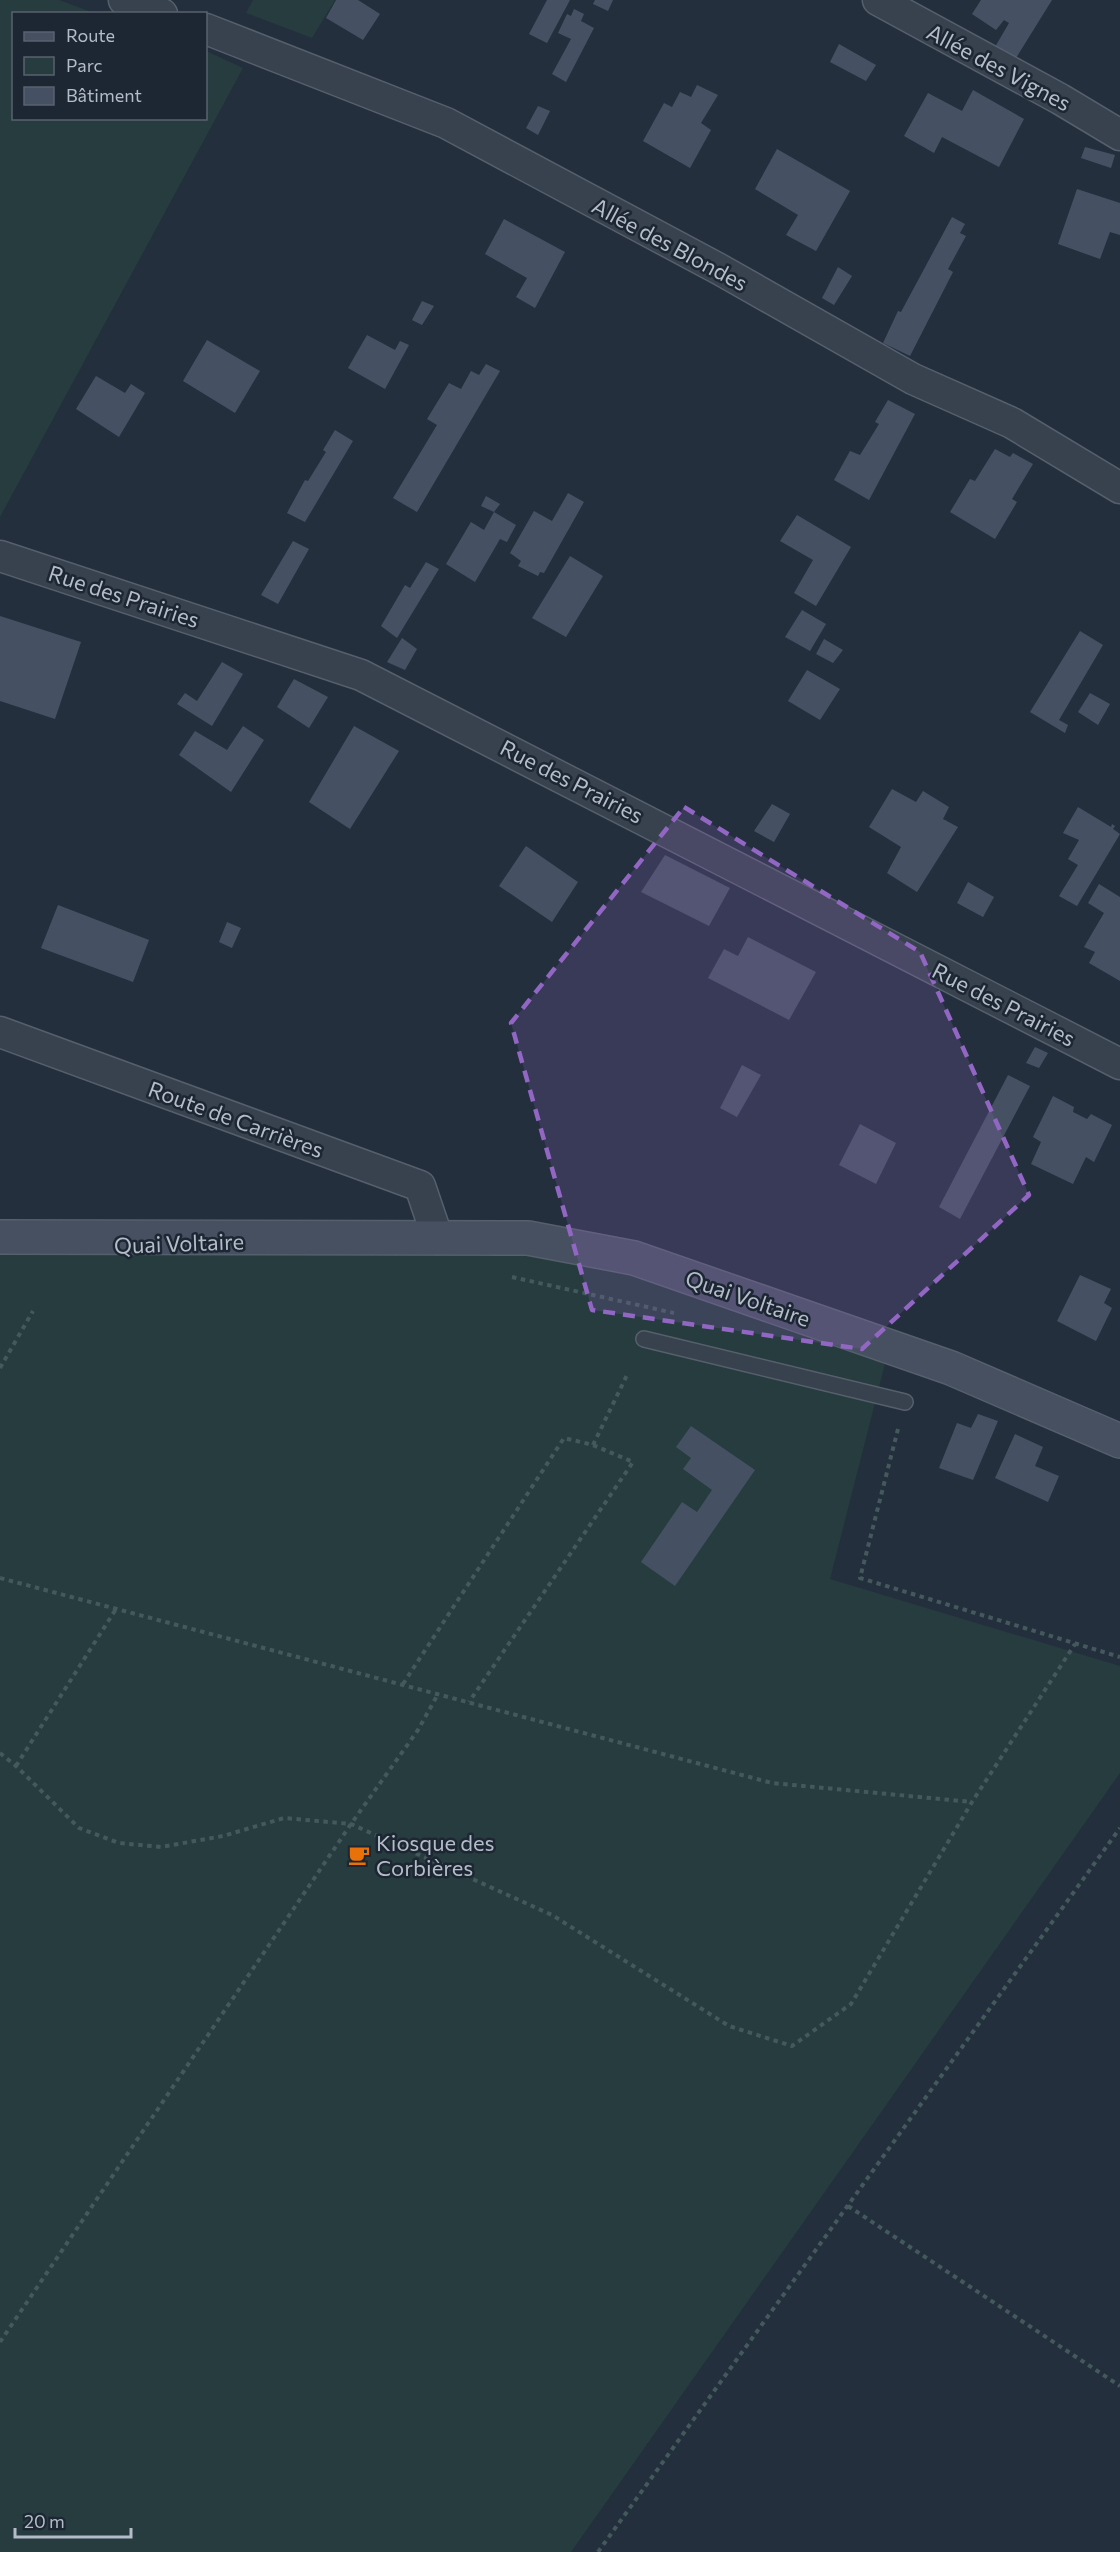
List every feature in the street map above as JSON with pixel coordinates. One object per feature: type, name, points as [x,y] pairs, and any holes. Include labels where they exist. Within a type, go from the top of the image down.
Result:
[{"type":"main road","name":"Quai Voltaire","points":[[0,1237],[528,1238],[634,1258],[951,1368],[1120,1441]]},
{"type":"main road","name":"Quai Voltaire","points":[[0,1250],[359,1237]]},
{"type":"street","points":[[124,0],[157,12]]},
{"type":"street","name":"Allée des Vignes","points":[[878,0],[1060,99],[1120,135]]},
{"type":"street","name":"Allée des Blondes","points":[[207,29],[446,123],[718,269],[913,379],[1012,423],[1120,488]]},
{"type":"street","name":"Rue des Prairies","points":[[0,556],[361,675],[1120,1064]]},
{"type":"street","name":"Route de Carrières","points":[[0,1032],[420,1186],[438,1239]]},
{"type":"lane","points":[[644,1340],[905,1402]]},
{"type":"path","points":[[504,1275],[676,1314]]},
{"type":"path","points":[[0,1368],[33,1311]]},
{"type":"path","points":[[593,1445],[628,1373]]},
{"type":"path","points":[[905,1402],[860,1578],[1120,1657]]},
{"type":"path","points":[[403,1684],[564,1438],[593,1445],[633,1462],[469,1702]]},
{"type":"path","points":[[0,1578],[772,1783],[972,1802]]},
{"type":"path","points":[[16,1766],[116,1609]]},
{"type":"path","points":[[0,1754],[16,1766],[79,1828],[119,1843],[161,1847],[223,1836],[284,1818],[351,1824],[552,1915],[729,2026],[792,2046],[851,2004],[972,1802],[1075,1644]]},
{"type":"path","points":[[0,2342],[351,1824],[418,1730],[438,1694]]},
{"type":"path","points":[[598,2552],[1120,1828]]},
{"type":"path","points":[[848,2206],[1120,2386]]},
{"type":"highlighted area","points":[[684,807],[920,952],[1029,1195],[862,1349],[592,1310],[511,1023]]},
{"type":"green space","points":[[0,0],[59,0],[91,12],[12,12],[12,120],[207,120],[207,51],[243,68],[0,517]]},
{"type":"green space","points":[[253,0],[335,0],[312,38],[246,13]]},
{"type":"green space","points":[[528,1238],[889,1348],[830,1579],[1120,1666],[1120,1773],[571,2552],[0,2552],[0,1250]]},
{"type":"building","points":[[336,0],[358,0],[380,14],[363,40],[326,18]]},
{"type":"building","points":[[547,0],[570,0],[547,43],[529,34]]},
{"type":"building","points":[[595,0],[613,0],[608,11],[593,4]]},
{"type":"building","points":[[981,0],[1052,0],[1016,58],[995,47],[1009,23],[1004,20],[996,30],[972,14]]},
{"type":"building","points":[[574,9],[584,14],[581,21],[594,28],[566,82],[552,74],[571,39],[558,33],[567,14],[571,16]]},
{"type":"building","points":[[839,44],[876,65],[866,81],[830,62]]},
{"type":"building","points":[[697,85],[718,95],[701,123],[711,130],[690,168],[643,141],[664,103],[672,107],[680,92],[691,97]]},
{"type":"building","points":[[973,90],[1024,119],[999,167],[942,137],[934,153],[904,136],[928,93],[962,111]]},
{"type":"building","points":[[538,106],[550,111],[538,135],[526,128]]},
{"type":"building","points":[[1085,147],[1115,155],[1111,168],[1081,158]]},
{"type":"building","points":[[777,149],[850,191],[816,251],[786,235],[798,215],[755,189]]},
{"type":"building","points":[[1077,189],[1120,203],[1120,235],[1110,232],[1100,259],[1058,244]]},
{"type":"building","points":[[952,217],[965,224],[960,233],[966,236],[948,269],[953,272],[910,356],[883,343],[898,311],[901,312]]},
{"type":"building","points":[[504,219],[565,252],[535,308],[516,297],[527,278],[485,254]]},
{"type":"building","points":[[838,267],[852,276],[834,305],[822,298]]},
{"type":"building","points":[[422,301],[434,306],[422,325],[412,320]]},
{"type":"building","points":[[367,335],[395,350],[400,341],[409,345],[385,389],[348,368]]},
{"type":"building","points":[[207,340],[260,371],[235,413],[183,381]]},
{"type":"building","points":[[486,364],[500,371],[417,512],[393,498],[437,425],[427,419],[449,383],[461,389],[471,371],[479,375]]},
{"type":"building","points":[[96,376],[125,393],[131,384],[145,393],[119,437],[76,409]]},
{"type":"building","points":[[888,400],[915,414],[869,500],[834,480],[850,451],[860,455],[879,424],[875,422]]},
{"type":"building","points":[[335,430],[353,441],[305,522],[287,513],[305,480],[308,481],[326,452],[323,450]]},
{"type":"building","points":[[995,449],[1010,457],[1013,453],[1033,464],[1012,499],[1017,502],[995,539],[950,512],[970,479],[975,481]]},
{"type":"building","points":[[568,493],[584,502],[544,573],[540,572],[538,576],[518,566],[521,561],[510,553],[534,511],[552,521]]},
{"type":"building","points":[[486,496],[500,504],[494,512],[481,506]]},
{"type":"building","points":[[494,512],[516,525],[507,542],[500,539],[475,582],[446,564],[471,522],[484,530]]},
{"type":"building","points":[[797,515],[851,547],[816,606],[794,593],[813,560],[780,541]]},
{"type":"building","points":[[293,541],[309,549],[278,604],[261,595]]},
{"type":"building","points":[[570,556],[603,576],[566,637],[532,618]]},
{"type":"building","points":[[426,562],[439,569],[397,638],[381,626],[405,585],[410,588]]},
{"type":"building","points":[[802,610],[826,624],[810,651],[785,637]]},
{"type":"building","points":[[0,616],[81,642],[55,719],[0,701]]},
{"type":"building","points":[[1080,631],[1103,645],[1059,720],[1068,725],[1065,733],[1030,712]]},
{"type":"building","points":[[402,638],[417,649],[405,670],[387,662]]},
{"type":"building","points":[[824,639],[843,650],[833,663],[816,654]]},
{"type":"building","points":[[222,662],[243,674],[212,726],[177,704],[185,693],[197,701]]},
{"type":"building","points":[[807,670],[840,689],[820,720],[788,701]]},
{"type":"building","points":[[294,679],[328,697],[309,728],[277,707]]},
{"type":"building","points":[[1090,693],[1110,704],[1098,725],[1078,712]]},
{"type":"building","points":[[243,726],[264,740],[231,792],[179,755],[195,731],[227,750]]},
{"type":"building","points":[[354,726],[399,751],[350,829],[309,802]]},
{"type":"building","points":[[892,789],[916,802],[923,791],[949,807],[943,819],[958,827],[917,892],[887,873],[901,847],[869,827]]},
{"type":"building","points":[[772,804],[790,814],[774,842],[754,831]]},
{"type":"building","points":[[1078,807],[1111,827],[1112,824],[1115,826],[1113,829],[1120,834],[1077,906],[1059,896],[1078,865],[1068,859],[1079,840],[1063,833]]},
{"type":"building","points":[[526,846],[578,882],[552,922],[499,886]]},
{"type":"building","points":[[665,855],[730,888],[709,926],[641,892]]},
{"type":"building","points":[[968,882],[994,897],[983,917],[957,903]]},
{"type":"building","points":[[1099,884],[1120,897],[1120,981],[1089,963],[1095,952],[1084,947],[1104,913],[1088,903]]},
{"type":"building","points":[[58,905],[149,940],[133,982],[41,948]]},
{"type":"building","points":[[227,922],[241,928],[232,948],[219,942]]},
{"type":"building","points":[[748,937],[816,972],[789,1020],[708,978],[724,949],[738,956]]},
{"type":"building","points":[[1035,1047],[1048,1053],[1039,1068],[1026,1063]]},
{"type":"building","points":[[742,1065],[761,1075],[737,1117],[720,1108]]},
{"type":"building","points":[[1008,1075],[1030,1086],[960,1219],[939,1207]]},
{"type":"building","points":[[1053,1096],[1074,1107],[1073,1112],[1087,1119],[1091,1114],[1112,1125],[1094,1162],[1086,1157],[1073,1184],[1031,1164],[1041,1142],[1033,1137]]},
{"type":"building","points":[[860,1124],[896,1143],[876,1184],[839,1165]]},
{"type":"building","points":[[1080,1275],[1111,1289],[1104,1303],[1112,1308],[1096,1341],[1057,1321]]},
{"type":"building","points":[[978,1414],[998,1421],[973,1480],[939,1468],[957,1423],[971,1428]]},
{"type":"building","points":[[691,1426],[755,1470],[675,1586],[641,1562],[682,1502],[697,1512],[712,1490],[683,1469],[691,1458],[676,1447]]},
{"type":"building","points":[[1015,1434],[1043,1447],[1035,1466],[1059,1476],[1048,1502],[995,1478]]},
{"type":"place","name":"Kiosque des Corbières","points":[[359,1855]]}]
